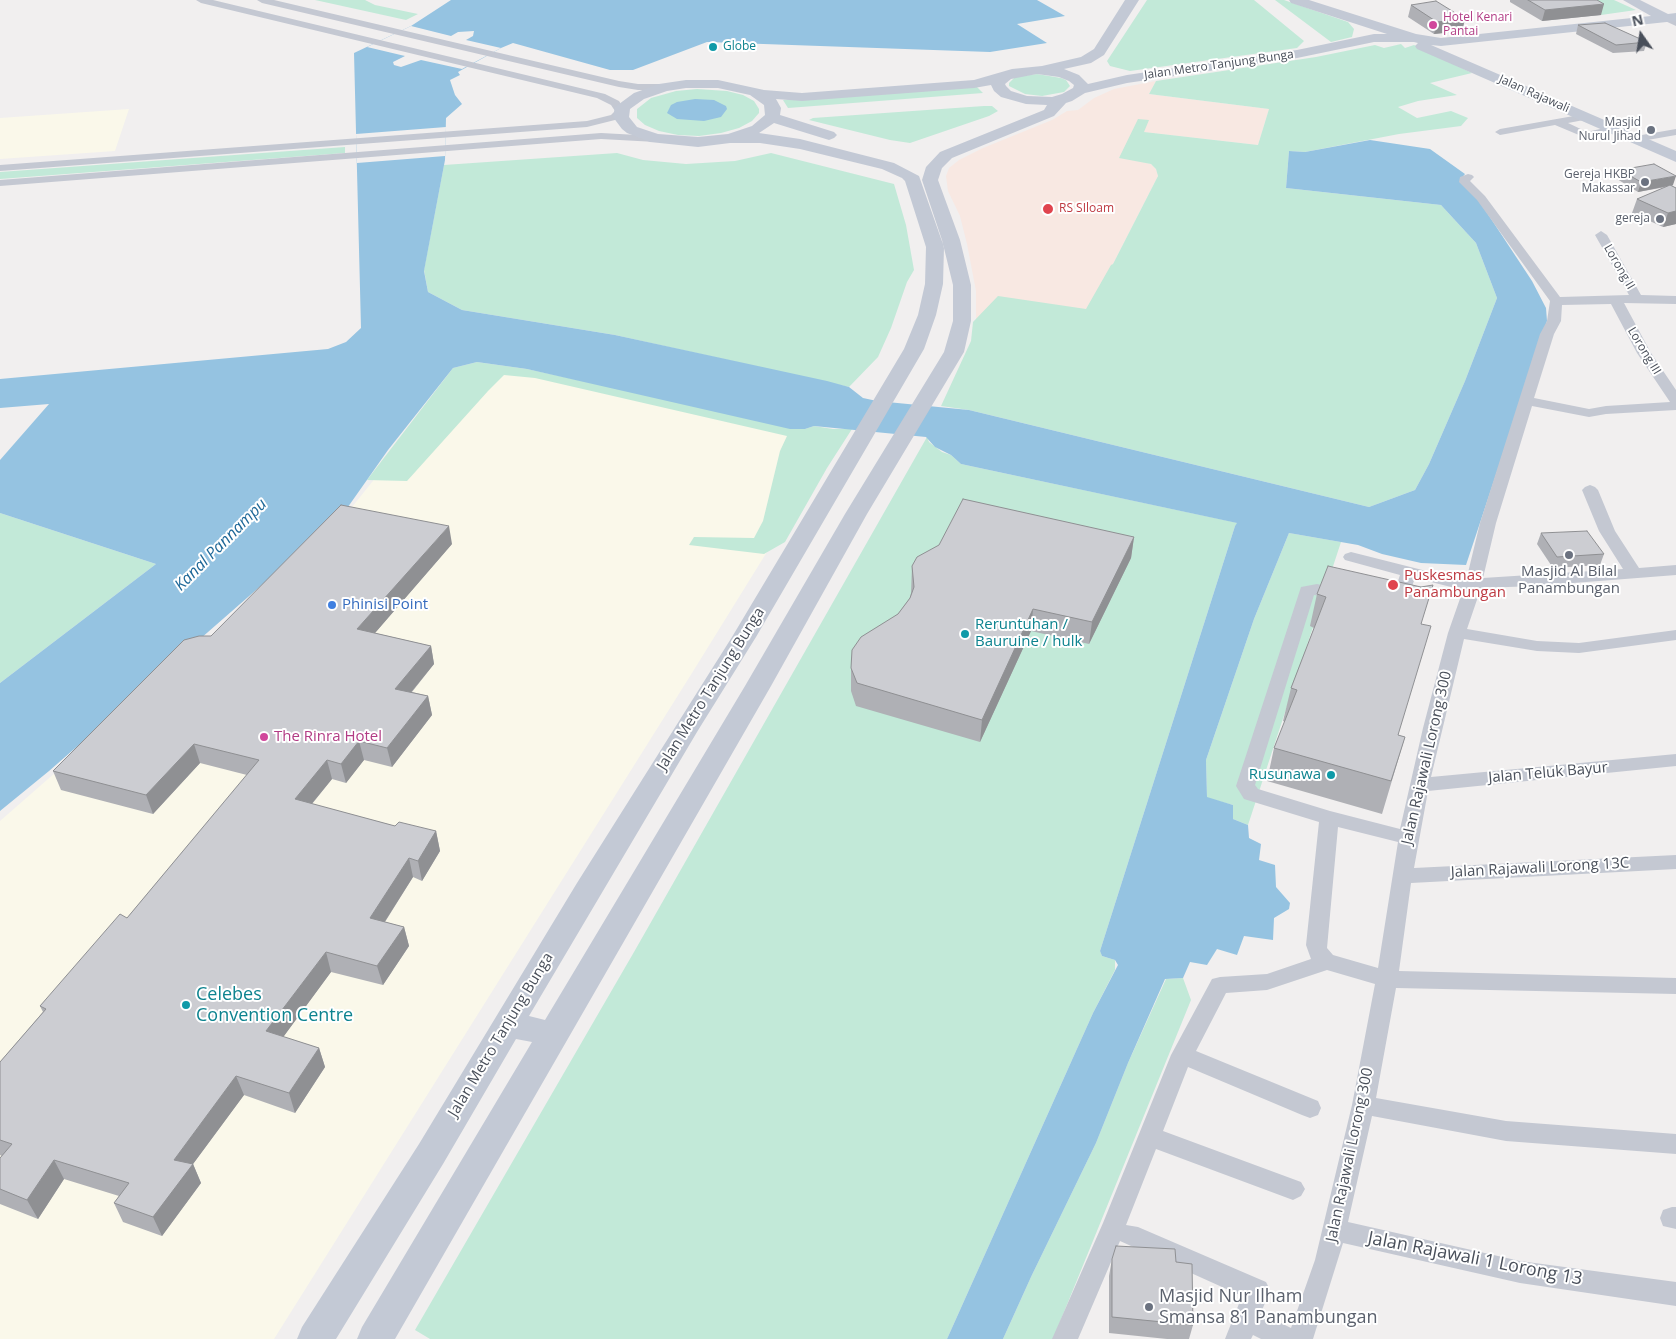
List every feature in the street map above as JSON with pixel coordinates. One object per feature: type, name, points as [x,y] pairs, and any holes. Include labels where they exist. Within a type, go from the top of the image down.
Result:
[{"type":"main road","points":[[1132,0],[1099,52],[1095,62],[1101,69],[1114,75],[1144,76]]},
{"type":"main road","points":[[1296,0],[1416,41],[1456,42],[1673,19]]},
{"type":"main road","points":[[1630,0],[1673,19]]},
{"type":"main road","name":"Jalan Metro Tanjung Bunga","points":[[1060,100],[1078,93],[1080,90],[1144,76],[1297,54],[1358,42],[1416,41]]},
{"type":"main road","name":"Jalan Rajawali","points":[[1416,41],[1676,157]]},
{"type":"main road","points":[[1446,56],[1444,50],[1446,46],[1456,42]]},
{"type":"main road","points":[[1018,98],[985,97],[813,110],[772,117],[757,129],[730,138],[698,142],[656,138],[640,134],[627,126],[623,121],[621,112],[623,107],[632,100],[645,93],[664,87],[718,84],[786,96],[818,96],[974,84],[991,81],[1019,71],[1037,70],[1080,61],[1099,52]]},
{"type":"main road","points":[[1037,70],[1069,75],[1081,84],[1080,90]]},
{"type":"main road","points":[[1006,75],[999,80],[999,88],[1006,94],[1034,101],[1060,100]]},
{"type":"main road","points":[[755,92],[771,103],[773,108],[772,117]]},
{"type":"main road","points":[[378,1338],[758,686],[856,514],[954,352],[962,322],[963,300],[960,273],[951,240],[930,180],[920,160],[940,147],[1019,115],[1022,106],[1018,98]]},
{"type":"main road","points":[[930,180],[934,167],[946,155],[1049,113],[1060,100]]},
{"type":"main road","points":[[772,117],[802,128],[848,140]]},
{"type":"main road","name":"Jalan Metro Tanjung Bunga","points":[[314,1339],[431,1154],[684,730],[744,637],[914,349],[927,315],[934,284],[935,247],[913,179],[896,169],[800,144],[760,138],[730,138]]},
{"type":"main road","points":[[508,1024],[554,1035]]},
{"type":"street","points":[[0,168],[587,124],[615,117],[621,112],[615,103],[601,96],[201,0]]},
{"type":"street","points":[[262,0],[618,84],[638,87],[664,87]]},
{"type":"street","points":[[1500,132],[1585,117]]},
{"type":"street","points":[[1556,122],[1586,135],[1613,129]]},
{"type":"street","points":[[1636,139],[1676,132]]},
{"type":"street","points":[[0,183],[601,136],[656,138]]},
{"type":"street","points":[[1468,177],[1464,180],[1465,182],[1480,198],[1556,301],[1615,299],[1676,300]]},
{"type":"street","name":"Lorong II","points":[[1602,235],[1637,299]]},
{"type":"street","name":"Lorong III","points":[[1615,299],[1644,353],[1676,401]]},
{"type":"street","name":"Jalan Rajawali Lorong 300","points":[[1290,1339],[1327,1260],[1363,1105],[1388,979],[1403,876],[1405,837],[1420,785],[1432,728],[1457,633],[1473,585],[1488,523],[1528,401],[1547,334],[1554,321],[1556,301]]},
{"type":"street","points":[[1528,401],[1590,413],[1606,410],[1676,406]]},
{"type":"street","points":[[1590,490],[1607,531],[1634,573]]},
{"type":"street","points":[[1351,557],[1409,572],[1473,585],[1676,570]]},
{"type":"street","points":[[1398,606],[1409,572]]},
{"type":"street","points":[[1356,598],[1317,589],[1307,592],[1245,786],[1251,794],[1329,818],[1405,837]]},
{"type":"street","points":[[1457,633],[1537,646],[1564,648],[1676,635]]},
{"type":"street","name":"Jalan Teluk Bayur","points":[[1420,785],[1676,760]]},
{"type":"street","points":[[1329,818],[1316,944],[1317,951],[1333,963],[1388,979],[1676,986]]},
{"type":"street","name":"Jalan Rajawali Lorong 13C","points":[[1403,876],[1676,862]]},
{"type":"street","points":[[1065,1339],[1182,1055],[1220,986],[1267,982],[1333,963]]},
{"type":"street","points":[[1182,1055],[1310,1108]]},
{"type":"street","points":[[1363,1105],[1506,1131],[1676,1144]]},
{"type":"street","points":[[1150,1136],[1293,1189]]},
{"type":"street","name":"Jalan Rajawali 1 Lorong 13","points":[[1334,1230],[1520,1272],[1676,1294]]},
{"type":"street","points":[[1129,1235],[1257,1290],[1246,1326],[1290,1339]]},
{"type":"shaded area","name":"RS SIloam","points":[[1156,81],[1149,94],[1269,109],[1258,145],[1143,132],[1138,119],[1142,162],[1151,164],[1156,169],[1158,176],[1089,311],[976,331],[976,291],[960,216],[948,191],[946,176],[949,168],[959,160],[983,148],[1052,120],[1067,111],[1078,110],[1094,98],[1114,89]]},
{"type":"shaded area","points":[[129,109],[115,151],[0,159],[0,118]]},
{"type":"shaded area","points":[[494,367],[828,438],[796,505],[274,1339],[0,1339],[0,821],[336,527],[437,401]]},
{"type":"green space","points":[[315,0],[365,0],[375,5],[418,14],[406,20]]},
{"type":"green space","points":[[1147,0],[1254,0],[1304,41],[1297,48],[1130,71],[1110,66],[1107,61]]},
{"type":"green space","points":[[1275,0],[1284,0],[1348,22],[1354,29],[1352,37],[1331,42]]},
{"type":"green space","points":[[1573,0],[1614,0],[1636,10],[1601,15]]},
{"type":"green space","points":[[1401,44],[1405,48],[1414,45],[1472,73],[1430,83],[1457,95],[1418,101],[1398,107],[1417,118],[1451,111],[1468,118],[1461,126],[1399,134],[1305,152],[1289,151],[1286,188],[1441,205],[1476,243],[1497,298],[1465,381],[1429,464],[1415,490],[1369,507],[969,410],[941,406],[971,341],[973,322],[998,296],[1086,309],[1113,264],[1158,176],[1156,169],[1151,164],[1119,158],[1138,119],[1149,120],[1144,132],[1258,145],[1269,109],[1149,94],[1156,81],[1316,57],[1375,45],[1384,48]]},
{"type":"green space","points":[[1037,74],[1061,78],[1066,80],[1070,86],[1064,92],[1042,96],[1025,94],[1009,86],[1009,83],[1015,77]]},
{"type":"green space","points":[[977,87],[983,93],[788,108],[783,100]]},
{"type":"green space","points":[[697,89],[727,91],[743,95],[754,101],[759,109],[759,113],[752,121],[739,128],[699,136],[678,135],[659,131],[645,125],[637,118],[637,109],[651,98],[676,91]]},
{"type":"green space","points":[[992,106],[998,111],[989,116],[910,143],[890,140],[809,120],[813,118]]},
{"type":"green space","points":[[345,147],[345,153],[0,179],[0,172]]},
{"type":"green space","points":[[617,153],[643,160],[686,164],[735,161],[771,153],[894,184],[906,225],[914,270],[907,282],[891,328],[878,357],[849,387],[615,335],[462,310],[428,292],[424,270],[444,165]]},
{"type":"green space","points":[[477,362],[527,369],[805,429],[814,426],[852,429],[827,468],[785,542],[764,554],[689,545],[694,537],[754,538],[763,521],[780,451],[787,436],[535,378],[504,375],[407,481],[367,480],[453,368]]},
{"type":"green space","points":[[927,437],[929,442],[942,452],[951,455],[961,464],[1238,523],[1235,526],[1100,951],[1102,956],[1115,960],[1115,970],[1093,1013],[947,1339],[430,1339],[415,1330],[634,952]]},
{"type":"green space","points":[[0,513],[156,564],[0,683]]},
{"type":"green space","points":[[1289,533],[1341,542],[1248,825],[1233,819],[1233,805],[1207,798],[1206,760],[1254,619]]},
{"type":"green space","points":[[1183,978],[1191,1000],[1053,1339],[1003,1339],[1096,1143],[1128,1063],[1166,979]]},
{"type":"water","name":"Kanal Pannampu","points":[[451,0],[1037,0],[1065,16],[1017,24],[1047,43],[990,52],[707,42],[633,70],[610,70],[513,43],[501,48],[458,72],[460,75],[450,80],[455,95],[462,104],[446,118],[445,160],[424,271],[428,292],[462,310],[615,335],[827,381],[849,387],[863,398],[877,401],[969,410],[1369,507],[1415,490],[1429,464],[1465,381],[1497,298],[1476,243],[1441,205],[1286,188],[1289,151],[1305,152],[1370,140],[1430,149],[1465,174],[1461,179],[1476,196],[1532,281],[1546,308],[1547,321],[1466,565],[1421,563],[1382,554],[1358,545],[1289,533],[1254,619],[1206,760],[1207,797],[1233,805],[1233,819],[1248,825],[1249,838],[1261,844],[1259,860],[1275,865],[1276,887],[1290,903],[1289,909],[1274,918],[1273,940],[1244,936],[1237,955],[1217,949],[1207,965],[1190,962],[1183,978],[1165,979],[1128,1063],[1096,1143],[1003,1339],[947,1339],[1093,1013],[1118,965],[1115,960],[1102,956],[1100,951],[1237,523],[961,464],[951,455],[935,447],[926,437],[814,426],[805,429],[790,429],[527,369],[477,362],[453,368],[388,450],[343,514],[49,771],[0,811],[0,683],[156,564],[0,513],[0,460],[49,404],[0,408],[0,379],[328,349],[346,342],[361,328],[354,53],[411,26]]},
{"type":"water","points":[[695,99],[714,100],[726,106],[727,109],[721,117],[704,121],[677,119],[667,113],[671,105],[677,102]]},
{"type":"pier","points":[[411,26],[451,36],[458,32],[474,31],[473,36],[466,40],[501,48],[462,69],[421,60],[401,67],[394,65],[393,62],[405,56],[367,47]]},
{"type":"pier","points":[[446,127],[445,156],[357,163],[356,134]]},
{"type":"building","points":[[1528,0],[1597,0],[1604,4],[1545,10]]},
{"type":"building","points":[[1436,1],[1465,19],[1437,22],[1411,5]]},
{"type":"building","points":[[1605,23],[1647,42],[1616,45],[1578,25]]},
{"type":"building","points":[[1654,164],[1676,176],[1641,182],[1620,170]]},
{"type":"building","points":[[1670,185],[1676,188],[1676,211],[1668,213],[1637,199]]},
{"type":"building","name":"Reruntuhan / Bauruine / hulk","points":[[963,499],[1134,537],[1092,622],[1033,609],[982,720],[857,683],[851,668],[852,650],[861,637],[898,614],[910,598],[914,587],[912,566],[917,557],[939,545]]},
{"type":"building","points":[[341,505],[449,526],[357,629],[431,646],[395,689],[428,696],[387,748],[359,741],[341,764],[327,760],[295,799],[395,826],[399,822],[436,831],[418,861],[409,858],[370,918],[404,927],[377,966],[326,952],[266,1031],[319,1048],[289,1093],[236,1076],[174,1160],[193,1164],[153,1217],[114,1203],[129,1183],[54,1160],[27,1200],[0,1189],[0,1158],[12,1144],[0,1140],[0,1062],[46,1009],[40,1006],[120,914],[127,918],[259,760],[194,744],[146,795],[53,771],[184,640],[199,636],[211,636]]},
{"type":"building","points":[[1587,531],[1604,554],[1557,557],[1541,533]]},
{"type":"building","points":[[1328,566],[1421,587],[1433,585],[1421,624],[1431,626],[1398,735],[1405,737],[1391,781],[1274,748],[1297,690],[1291,688],[1326,597],[1317,594]]},
{"type":"building","name":"Masjid Nur Ilham Smansa 81 Panambungan","points":[[1116,1246],[1175,1249],[1176,1262],[1192,1264],[1193,1325],[1112,1317],[1112,1259]]},
{"type":"place","name":"Hotel Kenari Pantai","points":[[1433,25]]},
{"type":"place","name":"Globe","points":[[713,47]]},
{"type":"place","name":"Masjid Nurul Jihad","points":[[1651,130]]},
{"type":"place","name":"Gereja HKBP Makassar","points":[[1645,182]]},
{"type":"place","name":"RS SIloam","points":[[1048,209]]},
{"type":"place","name":"gereja","points":[[1660,219]]},
{"type":"place","name":"Masjid Al Bilal Panambungan","points":[[1569,555]]},
{"type":"place","name":"Puskesmas Panambungan","points":[[1393,585]]},
{"type":"place","name":"Phinisi Point","points":[[332,605]]},
{"type":"place","name":"Reruntuhan / Bauruine / hulk","points":[[965,634]]},
{"type":"place","name":"The Rinra Hotel","points":[[264,737]]},
{"type":"place","name":"Rusunawa","points":[[1331,775]]},
{"type":"place","name":"Celebes Convention Centre","points":[[186,1005]]},
{"type":"place","name":"Masjid Nur Ilham Smansa 81 Panambungan","points":[[1149,1307]]}]
